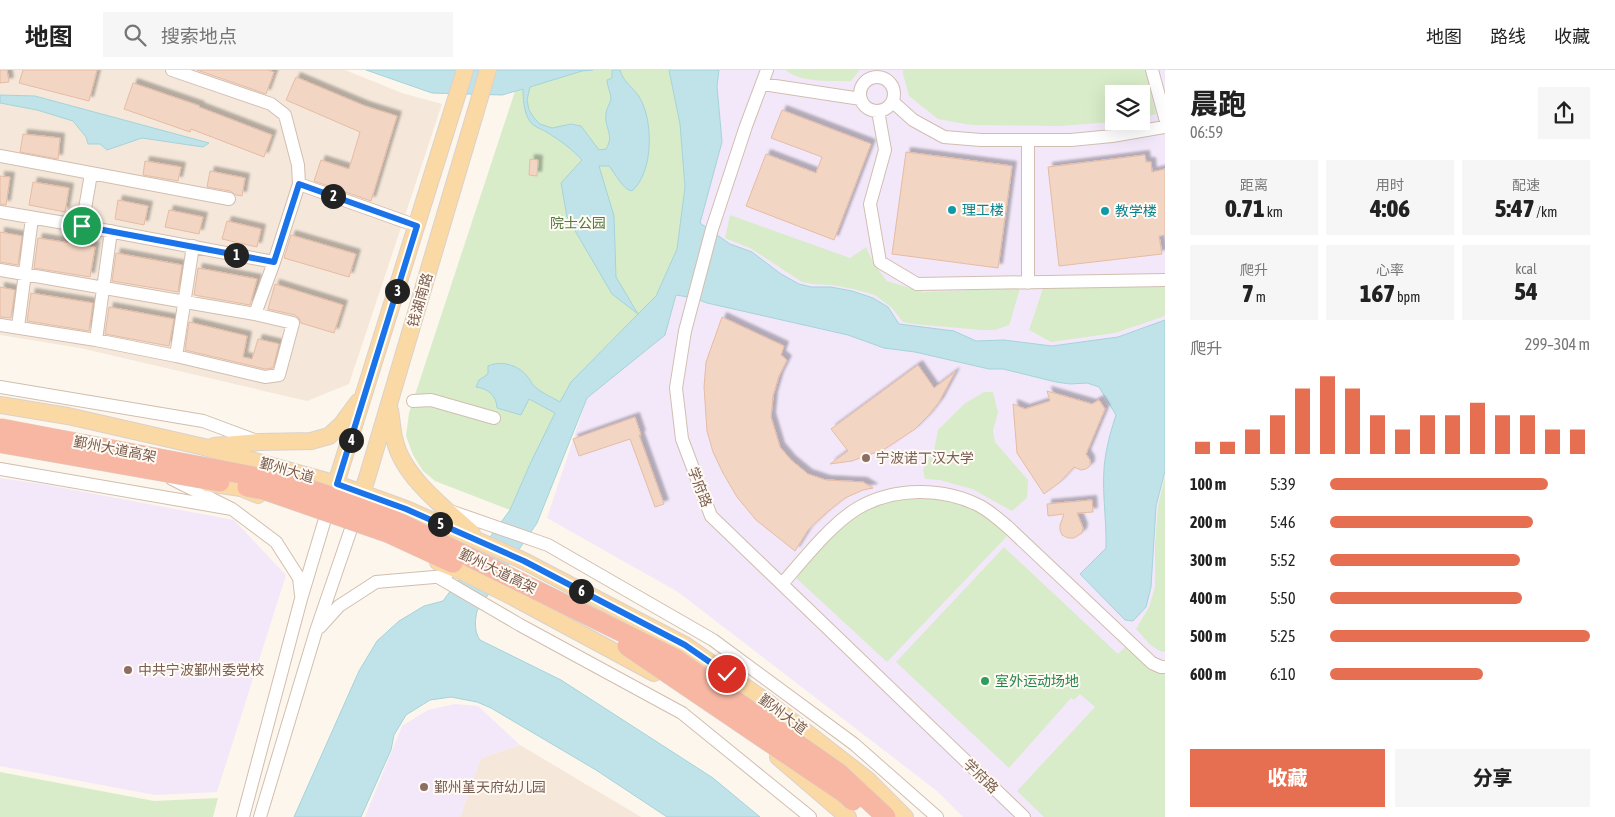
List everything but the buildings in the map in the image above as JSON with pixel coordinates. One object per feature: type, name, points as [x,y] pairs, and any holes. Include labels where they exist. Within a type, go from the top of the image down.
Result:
[{"type":"highway","name":"鄞州大道高架","points":[[0,428],[45,435],[294,484],[378,512],[676,659],[839,773],[886,817]]},
{"type":"highway","name":"鄞州大道高架","points":[[0,443],[264,490],[388,532],[622,642],[844,793],[870,817]]},
{"type":"main road","name":"钱湖南路","points":[[325,519],[465,70]]},
{"type":"main road","name":"钱湖南路","points":[[351,529],[488,70]]},
{"type":"main road","points":[[204,447],[260,442],[311,441],[330,436],[365,393]]},
{"type":"main road","points":[[389,404],[395,443],[409,472],[481,542]]},
{"type":"main road","name":"鄞州大道","points":[[0,405],[68,416],[204,447],[337,484],[406,509],[524,561],[685,645],[770,704],[868,780],[905,817]]},
{"type":"main road","points":[[0,449],[240,488],[463,572],[650,671],[754,738],[848,817]]},
{"type":"street","points":[[172,70],[271,104],[285,115],[298,165],[299,184],[255,314]]},
{"type":"street","name":"学府路","points":[[767,70],[746,126],[712,230],[685,331],[676,388],[682,439],[712,516],[1024,817]]},
{"type":"street","points":[[1152,70],[1165,118]]},
{"type":"street","points":[[887,74],[894,89],[893,102],[884,110],[870,110],[861,99],[860,90],[870,78],[887,74]]},
{"type":"street","points":[[762,84],[861,99]]},
{"type":"street","points":[[893,102],[913,120],[944,136],[981,140],[1071,140],[1112,136],[1165,127]]},
{"type":"street","points":[[878,111],[885,150],[870,204],[880,262],[917,284],[1165,280]]},
{"type":"street","points":[[1028,141],[1028,283]]},
{"type":"street","points":[[0,156],[229,199]]},
{"type":"street","points":[[82,226],[91,174]]},
{"type":"street","points":[[299,184],[417,226]]},
{"type":"street","points":[[0,212],[274,262]]},
{"type":"street","points":[[18,327],[23,274],[32,218]]},
{"type":"street","points":[[96,340],[111,231]]},
{"type":"street","points":[[176,356],[193,246]]},
{"type":"street","points":[[0,270],[255,314],[293,323],[280,375],[265,377],[96,340],[0,325]]},
{"type":"street","name":"鄞州大道","points":[[0,387],[203,421],[260,442]]},
{"type":"street","points":[[413,401],[431,400],[494,418]]},
{"type":"street","points":[[0,469],[232,509]]},
{"type":"street","points":[[167,476],[232,509],[276,542],[299,578],[301,599]]},
{"type":"street","points":[[782,584],[831,531],[858,508],[897,494],[920,491],[942,494],[980,506],[994,516],[1152,663],[1161,668],[1165,667]]},
{"type":"street","name":"鄞州大道","points":[[446,510],[548,545],[713,640],[854,744],[937,817]]},
{"type":"street","points":[[243,817],[301,599],[325,519]]},
{"type":"street","points":[[260,817],[316,631],[351,529]]},
{"type":"street","points":[[316,631],[339,606],[376,582],[438,577],[463,572]]},
{"type":"street","points":[[438,577],[520,626],[682,713],[810,817]]},
{"type":"shaded area","points":[[0,70],[345,70],[402,93],[442,104],[349,384],[307,401],[80,348],[0,335]]},
{"type":"shaded area","name":"宁波诺丁汉大学","points":[[719,70],[1165,70],[1165,817],[963,817],[937,791],[678,592],[547,518],[587,398],[665,335],[722,142],[717,86]]},
{"type":"shaded area","name":"中共宁波鄞州委党校","points":[[0,478],[42,484],[234,520],[286,575],[217,792],[155,795],[0,766]]},
{"type":"shaded area","name":"鄞州堇天府幼儿园","points":[[455,704],[478,706],[520,745],[481,758],[460,817],[365,817],[402,726],[428,710]]},
{"type":"shaded area","points":[[520,745],[641,817],[460,817],[481,758]]},
{"type":"green space","name":"院士公园","points":[[522,70],[669,70],[680,124],[685,187],[677,249],[656,296],[571,382],[530,464],[510,510],[435,481],[423,471],[413,455],[406,436],[409,413]]},
{"type":"green space","points":[[785,70],[860,70],[851,81],[834,81],[799,77]]},
{"type":"green space","points":[[903,70],[1145,70],[1149,85],[1105,85],[1105,123],[1059,126],[971,125],[938,119],[909,96]]},
{"type":"green space","points":[[1150,90],[1156,114],[1150,116]]},
{"type":"green space","points":[[730,215],[850,258],[866,247],[874,264],[887,281],[923,292],[1020,288],[1010,323],[995,330],[981,330],[903,322],[892,308],[875,295],[832,285],[802,282],[750,248],[725,238]]},
{"type":"green space","points":[[1165,286],[1165,316],[1115,333],[1051,342],[1029,330],[1043,288]]},
{"type":"green space","points":[[984,392],[993,392],[998,413],[993,430],[995,442],[1028,480],[1027,498],[1012,511],[972,489],[940,480],[925,479],[923,470],[934,450],[938,430],[964,404]]},
{"type":"green space","points":[[1165,476],[1165,652],[1153,646],[1136,629],[1149,607],[1155,587],[1155,545],[1158,506]]},
{"type":"green space","points":[[941,496],[978,509],[1010,533],[887,662],[795,577],[838,530],[863,512],[894,499]]},
{"type":"green space","points":[[1004,547],[1118,654],[1128,644],[1165,670],[1165,817],[1044,817],[1017,791],[1095,707],[1080,694],[1074,700],[1071,698],[1009,768],[896,662]]},
{"type":"green space","points":[[0,772],[154,801],[218,798],[213,817],[0,817]]},
{"type":"water","points":[[366,70],[593,70],[582,71],[530,87],[527,100],[529,110],[540,124],[552,128],[571,124],[581,126],[599,150],[606,149],[610,140],[606,119],[611,99],[607,80],[612,78],[612,70],[620,70],[623,77],[638,95],[647,117],[649,130],[648,158],[639,182],[632,191],[625,188],[609,166],[599,166],[614,216],[616,277],[638,314],[612,294],[567,217],[561,183],[582,160],[562,142],[531,123],[525,109],[523,89],[502,95],[432,93]]},
{"type":"water","points":[[669,70],[719,70],[717,86],[722,142],[700,223],[730,244],[752,252],[781,274],[799,284],[811,287],[831,287],[873,298],[888,307],[899,324],[954,331],[976,341],[1004,340],[1052,346],[1118,337],[1165,320],[1165,471],[1156,506],[1151,587],[1146,607],[1133,621],[1125,620],[1080,574],[1106,548],[1104,465],[1116,415],[1099,387],[1087,383],[1070,384],[1056,382],[1003,369],[989,369],[915,352],[884,348],[848,335],[676,295],[665,335],[587,398],[537,523],[477,611],[476,630],[480,640],[561,680],[713,778],[760,817],[667,817],[596,770],[491,708],[477,702],[451,697],[430,700],[406,715],[394,735],[391,750],[361,817],[294,817],[359,671],[377,641],[399,621],[424,606],[443,601],[510,510],[555,413],[529,399],[521,415],[497,408],[491,393],[476,387],[479,380],[488,374],[488,366],[498,363],[514,366],[523,372],[533,385],[543,393],[560,402],[571,382],[656,296],[677,249],[685,187],[680,124]]},
{"type":"water","points":[[0,95],[35,96],[209,143],[203,147],[142,138],[107,150],[100,144],[88,144],[86,137],[73,121],[37,110],[0,103]]},
{"type":"place","name":"理工楼","points":[[952,210]]},
{"type":"place","name":"教学楼","points":[[1105,211]]},
{"type":"place","name":"宁波诺丁汉大学","points":[[866,458]]},
{"type":"place","name":"中共宁波鄞州委党校","points":[[128,670]]},
{"type":"place","name":"室外运动场地","points":[[985,681]]},
{"type":"place","name":"鄞州堇天府幼儿园","points":[[424,787]]},
{"type":"route","points":[[82,226],[274,262],[299,184],[417,226],[337,484],[406,509],[524,561],[685,645],[727,674]]}]
